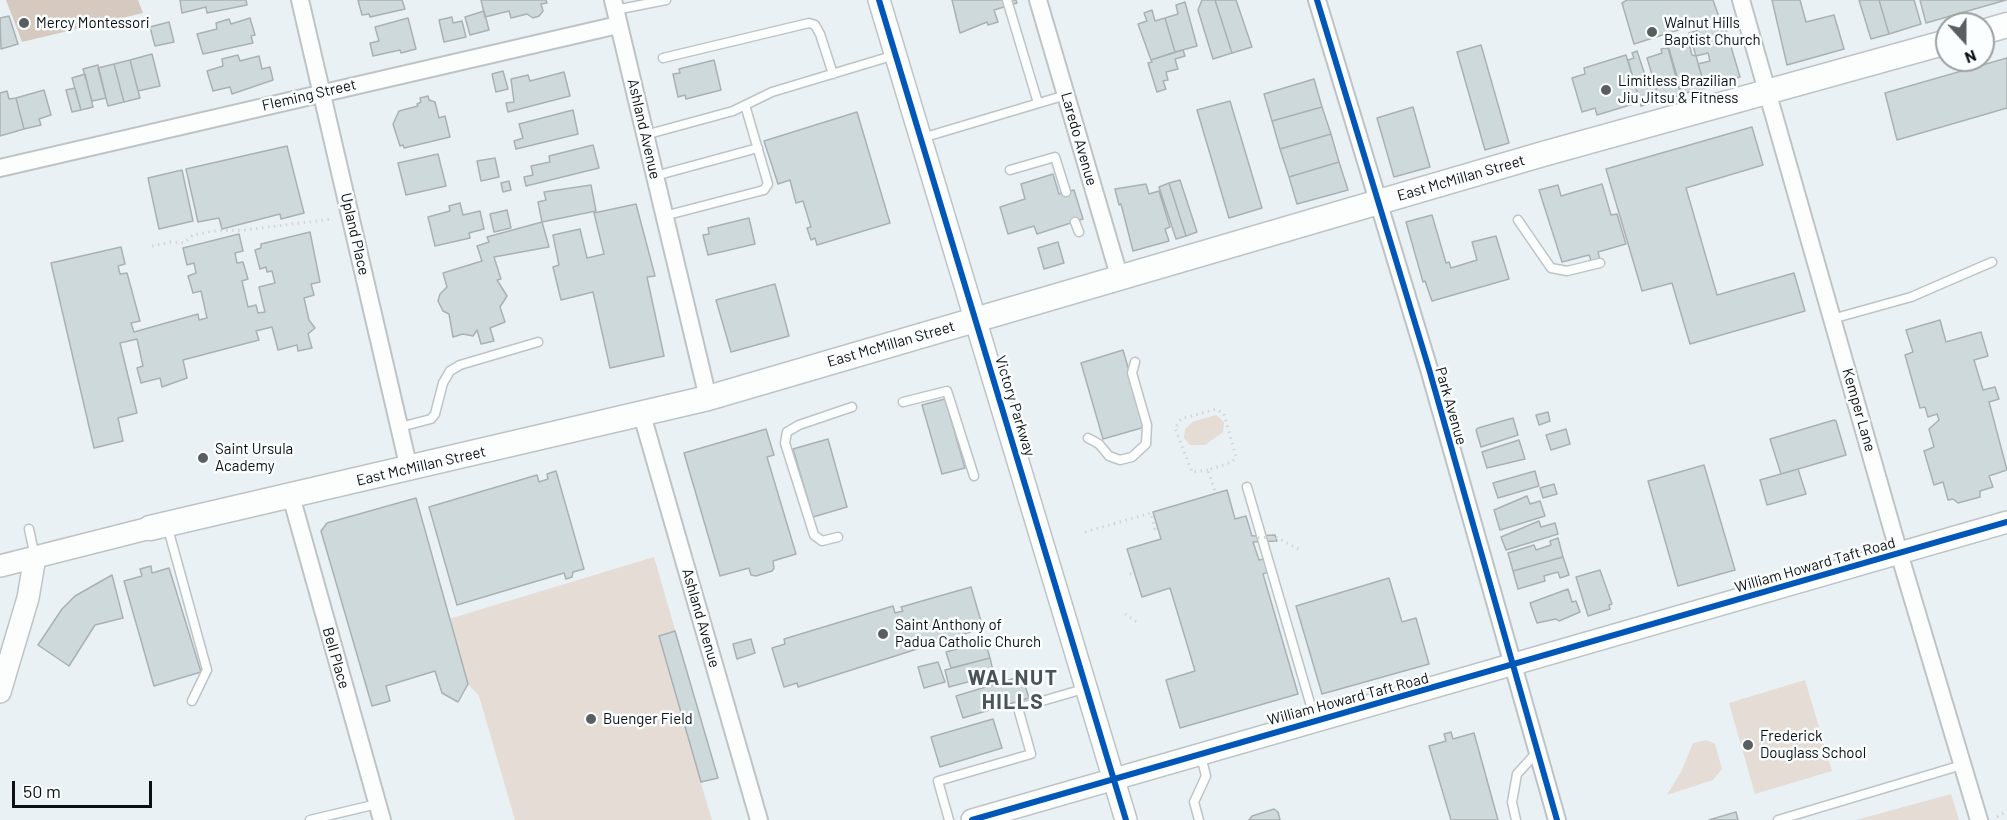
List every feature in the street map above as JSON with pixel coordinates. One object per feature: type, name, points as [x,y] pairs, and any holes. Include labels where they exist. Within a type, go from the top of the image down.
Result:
[{"type":"main road","name":"East McMillan Street","points":[[158,526],[708,398],[1377,202],[1935,45]]},
{"type":"street","name":"Upland Place","points":[[300,0],[409,469]]},
{"type":"street","name":"Victory Parkway","points":[[879,0],[1126,820]]},
{"type":"street","name":"Laredo Avenue","points":[[1039,0],[1120,279]]},
{"type":"street","name":"Park Avenue","points":[[1317,0],[1515,666],[1557,820]]},
{"type":"street","name":"Kemper Lane","points":[[1741,0],[1899,553],[1979,820]]},
{"type":"street","name":"Fleming Street","points":[[0,168],[322,92],[615,12]]},
{"type":"street","name":"Ashland Avenue","points":[[615,12],[708,398]]},
{"type":"street","name":"Ashland Avenue","points":[[642,415],[759,820]]},
{"type":"street","name":"Bell Place","points":[[291,496],[380,812]]},
{"type":"street","name":"William Howard Taft Road","points":[[972,820],[1200,753],[1515,666],[2007,522]]},
{"type":"street","name":"East McMillan Street","points":[[0,566],[158,526]]},
{"type":"street","points":[[0,693],[28,598],[35,557]]},
{"type":"lane","points":[[615,12],[666,0]]},
{"type":"lane","points":[[1007,0],[1038,103]]},
{"type":"lane","points":[[663,58],[809,23],[814,25],[820,34],[834,74]]},
{"type":"lane","points":[[645,135],[694,123],[745,105],[772,92],[895,55]]},
{"type":"lane","points":[[921,138],[1066,95]]},
{"type":"lane","points":[[664,216],[764,190],[768,184],[745,105]]},
{"type":"lane","points":[[655,176],[758,148]]},
{"type":"lane","points":[[1010,170],[1055,158],[1066,192]]},
{"type":"lane","points":[[1518,220],[1551,268],[1567,271],[1600,262]]},
{"type":"lane","points":[[1075,222],[1079,232]]},
{"type":"lane","points":[[1832,319],[1911,297],[1992,262]]},
{"type":"lane","points":[[400,427],[431,419],[435,414],[443,383],[450,371],[460,364],[538,342]]},
{"type":"lane","points":[[1088,438],[1099,444],[1109,456],[1120,460],[1132,457],[1146,444],[1147,426],[1132,373],[1135,362]]},
{"type":"lane","points":[[903,402],[947,391],[974,476]]},
{"type":"lane","points":[[838,537],[822,541],[814,535],[785,443],[787,432],[798,424],[852,407]]},
{"type":"lane","points":[[1247,487],[1315,721]]},
{"type":"lane","points":[[158,526],[207,670],[192,701]]},
{"type":"lane","points":[[29,529],[35,557]]},
{"type":"lane","points":[[949,820],[938,781],[1031,754],[1018,708],[1088,688]]},
{"type":"lane","points":[[1516,820],[1512,802],[1516,774],[1538,751]]},
{"type":"lane","points":[[1199,820],[1194,802],[1206,776],[1200,753]]},
{"type":"lane","points":[[1778,820],[1962,765]]},
{"type":"lane","points":[[310,820],[380,812]]},
{"type":"path","points":[[152,246],[171,242],[184,243],[193,235],[214,231],[245,230],[332,219]]},
{"type":"path","points":[[1216,409],[1224,414],[1236,457],[1232,462],[1208,470],[1192,472],[1175,428],[1181,419],[1216,409]]},
{"type":"path","points":[[1208,470],[1232,544]]},
{"type":"path","points":[[1085,532],[1151,513],[1155,529],[1158,528]]},
{"type":"path","points":[[1224,550],[1223,547],[1252,538],[1276,537],[1300,550]]},
{"type":"path","points":[[1125,614],[1138,623]]},
{"type":"path","points":[[1996,817],[2007,811]]},
{"type":"shaded area","points":[[6,0],[138,0],[143,13],[22,42]]},
{"type":"shaded area","points":[[1216,415],[1224,422],[1223,432],[1205,445],[1190,445],[1184,438],[1185,429],[1192,422]]},
{"type":"shaded area","name":"Buenger Field","points":[[654,557],[718,778],[701,783],[712,820],[515,820],[479,696],[468,684],[449,619]]},
{"type":"shaded area","points":[[1805,680],[1832,771],[1755,794],[1729,703]]},
{"type":"shaded area","points":[[1706,740],[1715,744],[1722,769],[1713,780],[1667,795],[1681,772],[1693,743]]},
{"type":"shaded area","points":[[1951,794],[1959,820],[1856,820]]},
{"type":"building","points":[[180,0],[246,0],[247,5],[207,13],[206,7],[182,13]]},
{"type":"building","points":[[358,0],[402,0],[405,9],[370,17],[369,14],[362,15]]},
{"type":"building","points":[[481,0],[546,0],[547,3],[541,4],[543,11],[539,16],[533,18],[527,14],[511,18],[509,11],[485,17]]},
{"type":"building","points":[[952,0],[1016,0],[1017,3],[994,10],[998,22],[988,25],[987,22],[960,33]]},
{"type":"building","points":[[1202,0],[1215,0],[1232,53],[1213,59],[1198,10]]},
{"type":"building","points":[[1215,0],[1236,0],[1252,47],[1232,53]]},
{"type":"building","name":"Walnut Hills Baptist Church","points":[[1627,0],[1713,0],[1719,17],[1634,44],[1622,3]]},
{"type":"building","points":[[1772,0],[1800,0],[1806,22],[1834,15],[1844,49],[1787,65]]},
{"type":"building","points":[[1859,0],[1879,0],[1889,34],[1871,39]]},
{"type":"building","points":[[1879,0],[1914,0],[1921,24],[1889,34]]},
{"type":"building","points":[[1920,0],[2006,0],[1964,12],[1935,12],[1935,20],[1926,23]]},
{"type":"building","points":[[1185,2],[1197,46],[1175,52],[1165,18],[1178,14],[1176,5]]},
{"type":"building","points":[[1152,10],[1155,21],[1165,18],[1175,52],[1151,60],[1138,24],[1147,21],[1144,13]]},
{"type":"building","points":[[484,11],[489,30],[470,35],[465,17]]},
{"type":"building","points":[[9,16],[18,44],[1,49],[0,18]]},
{"type":"building","points":[[452,17],[453,23],[462,21],[466,37],[444,42],[439,20]]},
{"type":"building","points":[[250,18],[255,35],[251,36],[253,43],[203,54],[197,34],[217,29],[216,23],[229,19],[231,24]]},
{"type":"building","points":[[408,18],[416,49],[373,56],[370,43],[379,41],[375,27]]},
{"type":"building","points":[[169,22],[174,42],[155,46],[150,27]]},
{"type":"building","points":[[1724,23],[1740,77],[1705,88],[1698,64],[1710,61],[1708,53],[1696,56],[1689,33]]},
{"type":"building","points":[[1688,40],[1692,55],[1696,56],[1705,88],[1682,94],[1668,45]]},
{"type":"building","points":[[1481,45],[1509,143],[1485,150],[1457,52]]},
{"type":"building","points":[[1668,48],[1681,95],[1660,101],[1647,58],[1662,53],[1661,49]]},
{"type":"building","points":[[1183,50],[1185,56],[1175,59],[1178,69],[1166,72],[1168,80],[1163,81],[1166,89],[1157,92],[1148,63]]},
{"type":"building","points":[[1637,51],[1648,84],[1654,82],[1660,101],[1641,106],[1628,60],[1634,58],[1632,53]]},
{"type":"building","points":[[152,54],[160,86],[138,91],[130,60]]},
{"type":"building","points":[[238,55],[240,61],[259,56],[262,69],[270,67],[273,80],[232,94],[230,87],[213,91],[207,71],[223,66],[222,59]]},
{"type":"building","name":"Limitless Brazilian Jiu Jitsu & Fitness","points":[[1626,55],[1640,102],[1597,115],[1595,108],[1582,112],[1572,78],[1585,74],[1584,68]]},
{"type":"building","points":[[2007,58],[2007,108],[1897,140],[1885,93],[1958,72],[1995,72],[1995,61]]},
{"type":"building","points":[[130,60],[140,98],[124,102],[114,64]]},
{"type":"building","points":[[714,60],[721,90],[686,99],[685,95],[678,97],[673,74],[680,73],[679,69]]},
{"type":"building","points":[[114,64],[124,102],[108,106],[98,68]]},
{"type":"building","points":[[98,65],[106,98],[92,101],[83,69]]},
{"type":"building","points":[[503,71],[508,89],[496,92],[492,74]]},
{"type":"building","points":[[564,72],[570,96],[508,112],[506,103],[514,102],[511,79],[528,75],[530,81]]},
{"type":"building","points":[[85,74],[93,107],[81,110],[72,78]]},
{"type":"building","points":[[1314,79],[1322,107],[1272,121],[1264,94]]},
{"type":"building","points":[[75,88],[81,110],[72,112],[66,90]]},
{"type":"building","points":[[44,90],[51,115],[39,119],[41,125],[24,129],[16,98]]},
{"type":"building","points":[[7,91],[9,99],[16,98],[24,129],[0,136],[0,93]]},
{"type":"building","points":[[428,96],[429,100],[435,102],[439,118],[445,116],[450,137],[404,148],[403,145],[400,146],[393,124],[399,111],[418,106],[417,104],[421,102],[420,98]]},
{"type":"building","points":[[1230,101],[1262,208],[1229,218],[1197,110]]},
{"type":"building","points":[[1322,107],[1331,134],[1280,149],[1272,121]]},
{"type":"building","points":[[1413,107],[1430,167],[1394,177],[1377,118]]},
{"type":"building","points":[[573,110],[578,134],[516,149],[514,141],[523,138],[519,124]]},
{"type":"building","points":[[857,112],[890,223],[817,245],[815,238],[811,240],[807,228],[811,227],[803,201],[796,203],[790,180],[778,184],[764,141]]},
{"type":"building","points":[[1752,127],[1763,165],[1686,188],[1717,295],[1794,273],[1805,311],[1690,344],[1672,283],[1642,291],[1606,169]]},
{"type":"building","points":[[1331,134],[1339,162],[1289,177],[1280,149]]},
{"type":"building","points":[[593,145],[599,168],[526,186],[524,177],[533,175],[531,166],[550,162],[549,156]]},
{"type":"building","points":[[287,146],[304,213],[281,219],[280,214],[222,229],[219,218],[198,222],[186,169]]},
{"type":"building","points":[[438,154],[446,186],[406,195],[398,163]]},
{"type":"building","points":[[495,158],[499,177],[481,181],[477,161]]},
{"type":"building","points":[[1339,162],[1348,190],[1297,204],[1289,177]]},
{"type":"building","points":[[182,170],[193,221],[159,229],[148,178]]},
{"type":"building","points":[[1053,174],[1059,194],[1074,190],[1083,219],[1037,234],[1034,226],[1008,234],[1000,207],[1025,199],[1021,184]]},
{"type":"building","points":[[1180,180],[1197,232],[1186,236],[1169,183]]},
{"type":"building","points":[[509,181],[511,190],[503,192],[501,183]]},
{"type":"building","points":[[1169,183],[1186,236],[1176,239],[1159,187]]},
{"type":"building","points":[[1146,184],[1149,194],[1159,191],[1170,227],[1165,229],[1169,241],[1133,251],[1115,189]]},
{"type":"building","points":[[1602,184],[1611,215],[1617,214],[1626,244],[1598,252],[1600,261],[1592,263],[1589,255],[1562,262],[1539,190],[1558,185],[1561,196]]},
{"type":"building","points":[[591,185],[596,211],[542,222],[538,202],[546,200],[544,192]]},
{"type":"building","points":[[460,203],[463,215],[480,211],[484,229],[469,233],[470,238],[435,246],[428,217],[450,211],[449,206]]},
{"type":"building","points":[[636,204],[655,276],[647,277],[664,356],[610,368],[593,292],[561,300],[553,267],[559,265],[553,235],[580,229],[587,258],[604,254],[594,213]]},
{"type":"building","points":[[507,210],[511,228],[494,232],[490,214]]},
{"type":"building","points":[[1432,215],[1446,263],[1449,262],[1451,268],[1477,260],[1472,242],[1496,236],[1509,279],[1432,301],[1425,281],[1423,282],[1406,222]]},
{"type":"building","points":[[749,218],[755,244],[708,255],[703,235],[709,234],[708,228]]},
{"type":"building","points":[[542,222],[549,247],[494,257],[501,279],[497,280],[507,296],[500,307],[505,322],[490,328],[494,341],[481,344],[477,330],[473,336],[463,334],[453,337],[449,314],[443,311],[438,301],[440,294],[447,287],[443,273],[482,261],[477,246],[489,242],[487,237]]},
{"type":"building","points":[[310,232],[320,282],[311,284],[314,295],[304,298],[309,320],[315,328],[308,334],[312,348],[298,351],[297,345],[278,350],[272,327],[256,331],[259,340],[183,360],[187,378],[162,387],[160,378],[141,383],[137,368],[143,366],[137,339],[120,343],[137,413],[118,418],[123,441],[94,448],[51,263],[121,247],[125,264],[118,266],[120,274],[127,273],[140,321],[131,323],[134,332],[198,314],[199,320],[207,318],[201,291],[193,293],[188,276],[196,273],[194,263],[187,265],[183,248],[239,234],[243,251],[235,253],[237,263],[243,262],[248,279],[242,281],[248,307],[256,305],[258,313],[265,312],[259,287],[275,283],[272,271],[267,272],[266,267],[260,269],[255,250],[261,248],[261,244]]},
{"type":"building","points":[[1058,242],[1064,263],[1044,269],[1038,248]]},
{"type":"building","points":[[775,284],[789,336],[731,352],[716,300]]},
{"type":"building","points":[[1940,320],[1946,342],[1981,332],[1988,356],[1974,360],[1983,390],[1995,387],[1999,399],[1989,402],[2007,470],[1989,476],[1993,487],[1980,491],[1980,497],[1958,503],[1953,499],[1948,500],[1943,482],[1934,485],[1924,451],[1934,447],[1929,429],[1939,420],[1937,414],[1928,417],[1925,407],[1920,408],[1905,355],[1913,352],[1906,330]]},
{"type":"building","points":[[1123,350],[1145,427],[1103,439],[1081,363]]},
{"type":"building","points":[[945,399],[965,468],[942,474],[922,405]]},
{"type":"building","points":[[1548,412],[1550,421],[1539,425],[1536,415]]},
{"type":"building","points":[[1513,418],[1518,435],[1481,447],[1476,430],[1478,428]]},
{"type":"building","points":[[1834,420],[1846,455],[1781,474],[1770,439]]},
{"type":"building","points":[[766,429],[774,455],[767,457],[796,554],[773,561],[772,571],[756,576],[751,575],[749,568],[720,576],[684,453]]},
{"type":"building","points":[[1566,429],[1570,444],[1551,450],[1546,435]]},
{"type":"building","points":[[828,439],[847,507],[813,517],[793,449]]},
{"type":"building","points":[[1519,440],[1525,459],[1487,468],[1482,452]]},
{"type":"building","points":[[1704,465],[1735,570],[1678,586],[1648,481]]},
{"type":"building","points":[[1798,469],[1806,494],[1767,505],[1760,480]]},
{"type":"building","points":[[556,471],[584,569],[573,572],[572,577],[566,579],[564,573],[457,605],[429,507],[537,475],[539,482],[548,479],[547,474]]},
{"type":"building","points":[[1535,471],[1539,486],[1498,498],[1493,483]]},
{"type":"building","points":[[1554,484],[1557,494],[1543,498],[1540,488]]},
{"type":"building","points":[[1227,490],[1235,519],[1246,516],[1252,536],[1275,535],[1277,541],[1253,542],[1259,560],[1264,559],[1268,572],[1263,574],[1298,694],[1180,728],[1166,680],[1195,671],[1170,588],[1142,597],[1127,549],[1161,539],[1153,512]]},
{"type":"building","points":[[1527,496],[1530,504],[1540,501],[1545,516],[1500,530],[1494,510]]},
{"type":"building","points":[[416,498],[468,684],[458,702],[442,693],[435,671],[386,686],[390,701],[372,706],[321,531],[327,523]]},
{"type":"building","points":[[1539,521],[1541,527],[1555,523],[1558,534],[1506,550],[1501,537]]},
{"type":"building","points":[[1558,538],[1563,557],[1513,571],[1508,553],[1534,545],[1536,550],[1551,545],[1550,541]]},
{"type":"building","points":[[1563,557],[1569,575],[1560,578],[1558,572],[1544,576],[1545,581],[1518,589],[1513,571]]},
{"type":"building","points":[[151,566],[152,573],[169,568],[201,672],[154,686],[124,581],[142,576],[140,569]]},
{"type":"building","points":[[1600,570],[1612,604],[1609,605],[1610,609],[1588,616],[1576,577]]},
{"type":"building","points":[[112,575],[123,618],[95,625],[69,666],[38,645],[62,609],[75,596]]},
{"type":"building","points":[[1389,578],[1402,622],[1416,618],[1429,664],[1322,694],[1296,606]]},
{"type":"building","name":"Saint Anthony of Padua Catholic Church","points":[[971,587],[983,628],[798,687],[797,683],[784,687],[772,648],[785,644],[784,639],[893,606],[895,613],[903,611],[901,607]]},
{"type":"building","points":[[1568,589],[1572,602],[1576,601],[1580,612],[1559,621],[1556,619],[1537,623],[1530,603]]},
{"type":"building","points":[[675,631],[718,778],[701,782],[659,636]]},
{"type":"building","points":[[751,639],[755,653],[737,659],[733,644]]},
{"type":"building","points":[[985,641],[990,658],[951,668],[946,652]]},
{"type":"building","points":[[990,658],[994,675],[949,687],[945,670]]},
{"type":"building","points":[[938,662],[945,682],[924,688],[918,667]]},
{"type":"building","points":[[1022,676],[1029,698],[963,718],[956,696]]},
{"type":"building","points":[[993,719],[1002,748],[940,767],[931,737]]},
{"type":"building","points":[[1451,732],[1453,739],[1474,733],[1498,820],[1451,820],[1429,746],[1446,741],[1444,734]]},
{"type":"building","points":[[1274,809],[1278,812],[1280,820],[1249,820],[1252,816]]},
{"type":"building","points":[[1736,812],[1738,820],[1709,820]]},
{"type":"cycle path","points":[[879,0],[1126,820]]},
{"type":"cycle path","points":[[1317,0],[1429,369],[1557,820]]},
{"type":"cycle path","points":[[972,820],[2007,522]]},
{"type":"place","name":"Mercy Montessori","points":[[24,23]]},
{"type":"place","name":"Walnut Hills Baptist Church","points":[[1652,32]]},
{"type":"place","name":"Limitless Brazilian Jiu Jitsu & Fitness","points":[[1606,90]]},
{"type":"place","name":"Saint Ursula Academy","points":[[203,458]]},
{"type":"place","name":"Saint Anthony of Padua Catholic Church","points":[[883,634]]},
{"type":"place","name":"Buenger Field","points":[[591,719]]},
{"type":"place","name":"Frederick Douglass School","points":[[1748,745]]},
{"type":"district","name":"WALNUT HILLS","points":[[1013,690]]}]
